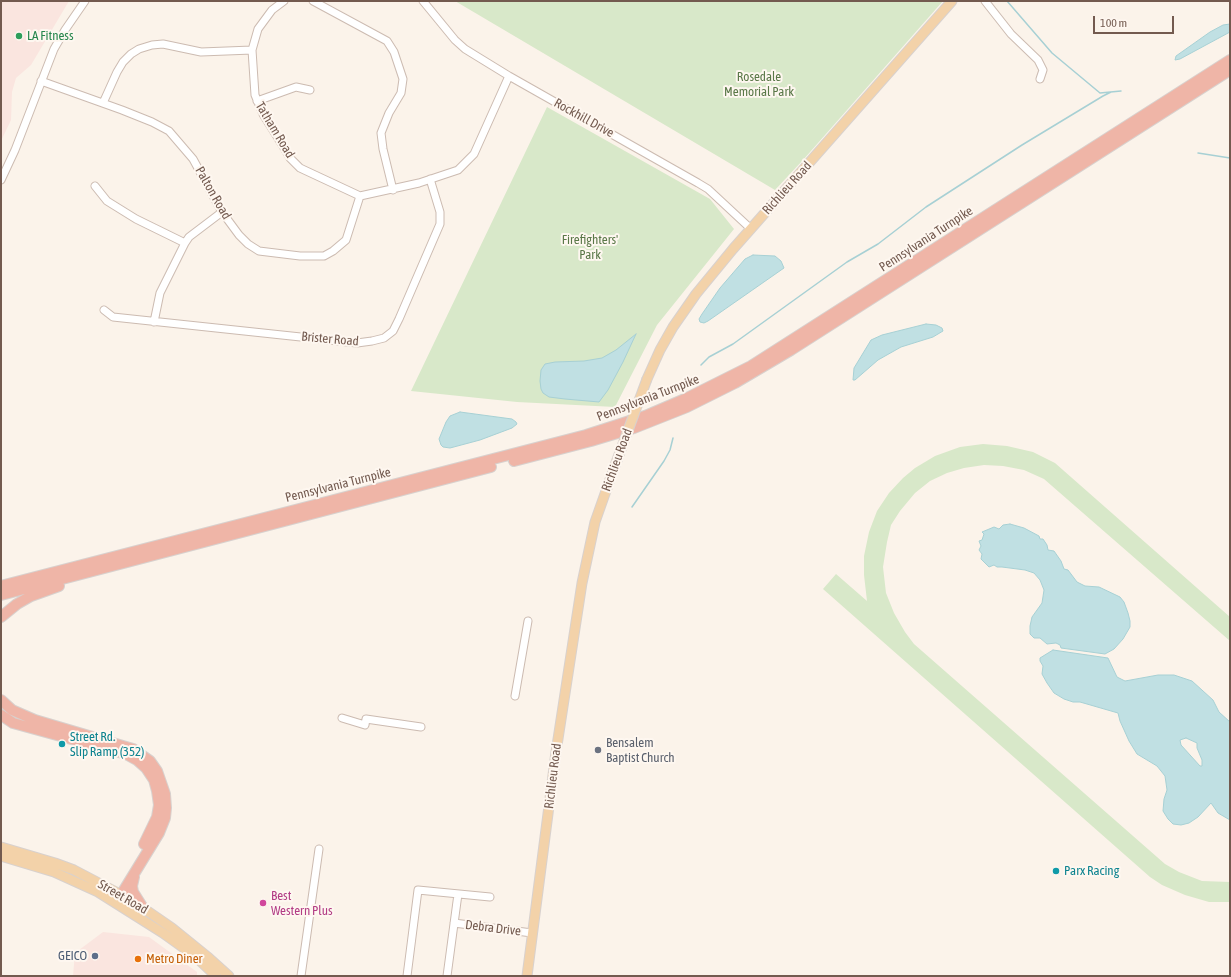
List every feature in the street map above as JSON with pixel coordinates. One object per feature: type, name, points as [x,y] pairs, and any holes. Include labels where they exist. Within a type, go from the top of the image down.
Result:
[{"type":"highway","name":"Pennsylvania Turnpike","points":[[1,586],[586,435],[645,416],[687,398],[751,366],[1230,60]]},
{"type":"highway","name":"Pennsylvania Turnpike","points":[[1,595],[591,441],[644,424],[687,407],[735,383],[774,361],[1230,70]]},
{"type":"highway","points":[[1,617],[17,604],[37,594],[146,557]]},
{"type":"highway","points":[[1,700],[12,710],[35,720],[126,746],[140,753],[150,761],[157,771],[162,781],[165,794],[166,808],[164,818],[159,833],[117,896]]},
{"type":"highway","points":[[1,715],[13,723],[126,754],[137,760],[146,768],[154,780],[159,805],[157,817],[117,896]]},
{"type":"highway","points":[[137,868],[132,886],[136,897],[143,908]]},
{"type":"main road","name":"Richlieu Road","points":[[527,976],[556,752],[586,562],[595,522],[647,379],[660,350],[684,310],[713,273],[952,1]]},
{"type":"main road","name":"Street Road","points":[[1,847],[74,870],[117,896],[163,933],[195,956],[216,976]]},
{"type":"main road","name":"Street Road","points":[[1,856],[54,872],[117,896],[143,908],[191,943],[229,976]]},
{"type":"street","points":[[1,180],[15,150],[41,81],[57,44],[85,1]]},
{"type":"street","name":"Tatham Road","points":[[284,1],[272,10],[258,29],[252,50],[255,95],[257,101],[263,114],[290,158],[300,168],[360,196]]},
{"type":"street","points":[[313,1],[387,41],[394,52],[403,79],[401,93],[389,113],[381,133],[382,149],[393,190]]},
{"type":"street","name":"Rockhill Drive","points":[[423,1],[455,40],[465,49],[509,76],[698,183],[708,190],[751,229]]},
{"type":"street","points":[[985,1],[1011,34],[1038,60],[1043,70],[1040,79]]},
{"type":"street","points":[[103,103],[117,72],[131,54],[139,49],[152,45],[163,44],[201,52],[252,50]]},
{"type":"street","points":[[360,196],[393,190],[458,170],[474,154],[509,76]]},
{"type":"street","name":"Palton Road","points":[[41,81],[152,122],[169,131],[193,159],[222,212],[239,236],[259,251],[300,256],[324,256],[333,251],[346,240],[360,196]]},
{"type":"street","points":[[257,101],[296,87],[310,90]]},
{"type":"street","name":"Brister Road","points":[[104,310],[113,317],[357,343],[384,338],[393,331],[399,319],[440,224],[440,212],[430,179]]},
{"type":"street","points":[[95,186],[107,201],[136,219],[185,243]]},
{"type":"street","points":[[154,322],[160,293],[185,243],[189,237],[222,212]]},
{"type":"street","points":[[515,696],[528,621]]},
{"type":"street","points":[[342,718],[365,725],[366,719],[421,727]]},
{"type":"street","points":[[301,976],[320,849]]},
{"type":"street","points":[[407,976],[418,890],[490,897]]},
{"type":"street","points":[[448,976],[458,894]]},
{"type":"street","name":"Debra Drive","points":[[454,923],[532,933]]},
{"type":"shaded area","points":[[1,1],[69,1],[31,65],[16,78],[12,92],[11,120],[1,141]]},
{"type":"shaded area","points":[[103,932],[149,937],[197,972],[197,976],[73,976],[75,953]]},
{"type":"green space","name":"Rosedale Memorial Park","points":[[455,1],[943,1],[775,190]]},
{"type":"green space","name":"Firefighters' Park","points":[[547,107],[710,199],[734,229],[657,325],[615,407],[517,402],[411,391]]},
{"type":"green space","points":[[983,444],[1007,446],[1033,452],[1055,463],[1230,617],[1230,641],[1044,479],[1024,470],[1003,466],[984,465],[964,468],[947,473],[930,481],[915,493],[900,511],[891,525],[883,567],[886,593],[894,613],[914,644],[1165,864],[1179,872],[1202,881],[1230,882],[1230,902],[1209,902],[1185,895],[1162,885],[1150,877],[823,589],[836,574],[867,601],[864,575],[864,556],[869,532],[877,511],[889,493],[915,468],[935,456],[960,447]]},
{"type":"water","points":[[1230,24],[1230,32],[1180,59],[1175,60],[1176,56],[1210,32],[1223,25]]},
{"type":"water","points":[[753,255],[775,256],[781,261],[784,268],[708,321],[704,323],[700,322],[699,319],[720,288],[745,259]]},
{"type":"water","points":[[926,324],[936,325],[942,328],[943,331],[933,337],[901,347],[878,360],[855,380],[853,380],[854,368],[871,340],[882,335]]},
{"type":"water","points":[[636,334],[608,390],[599,402],[549,397],[543,393],[540,381],[541,370],[545,364],[602,358],[616,350]]},
{"type":"water","points":[[460,412],[512,419],[517,424],[512,428],[480,440],[450,448],[443,447],[439,439],[446,422],[450,416]]},
{"type":"water","points":[[1010,524],[1024,528],[1039,536],[1040,539],[1043,539],[1048,550],[1054,551],[1061,561],[1064,569],[1068,570],[1077,582],[1085,586],[1099,587],[1120,597],[1124,602],[1128,613],[1130,627],[1123,639],[1114,649],[1105,654],[1061,648],[1060,645],[1056,643],[1047,644],[1040,638],[1034,638],[1030,634],[1032,617],[1042,603],[1044,590],[1040,580],[1034,573],[1025,570],[997,567],[994,565],[989,567],[981,559],[982,554],[979,550],[981,546],[979,541],[982,540],[984,534],[982,532],[994,527],[999,529],[1003,525]]},
{"type":"water","points":[[1053,650],[1108,658],[1117,677],[1125,681],[1158,675],[1174,675],[1192,681],[1213,700],[1219,712],[1230,722],[1230,820],[1218,813],[1211,803],[1198,817],[1189,823],[1181,825],[1173,824],[1163,811],[1164,799],[1167,790],[1165,776],[1157,766],[1137,754],[1129,741],[1118,713],[1080,702],[1073,702],[1054,693],[1042,674],[1043,666],[1040,658]],"holes":[[[1186,738],[1197,743],[1197,748],[1202,760],[1202,766],[1200,766],[1181,745],[1180,740]]]},
{"type":"waterway","points":[[1007,1],[1052,53],[1100,93],[1121,91]]},
{"type":"waterway","points":[[701,365],[709,357],[733,344],[847,262],[878,244],[926,207],[1022,145],[1111,92]]},
{"type":"waterway","points":[[1198,153],[1230,158]]},
{"type":"waterway","points":[[632,507],[664,461],[670,450],[673,438]]},
{"type":"place","name":"LA Fitness","points":[[19,36]]},
{"type":"place","name":"Street Rd. Slip Ramp (352)","points":[[62,744]]},
{"type":"place","name":"Bensalem Baptist Church","points":[[598,750]]},
{"type":"place","name":"Parx Racing","points":[[1056,871]]},
{"type":"place","name":"Best Western Plus","points":[[263,903]]},
{"type":"place","name":"GEICO","points":[[95,956]]},
{"type":"place","name":"Metro Diner","points":[[138,959]]}]
